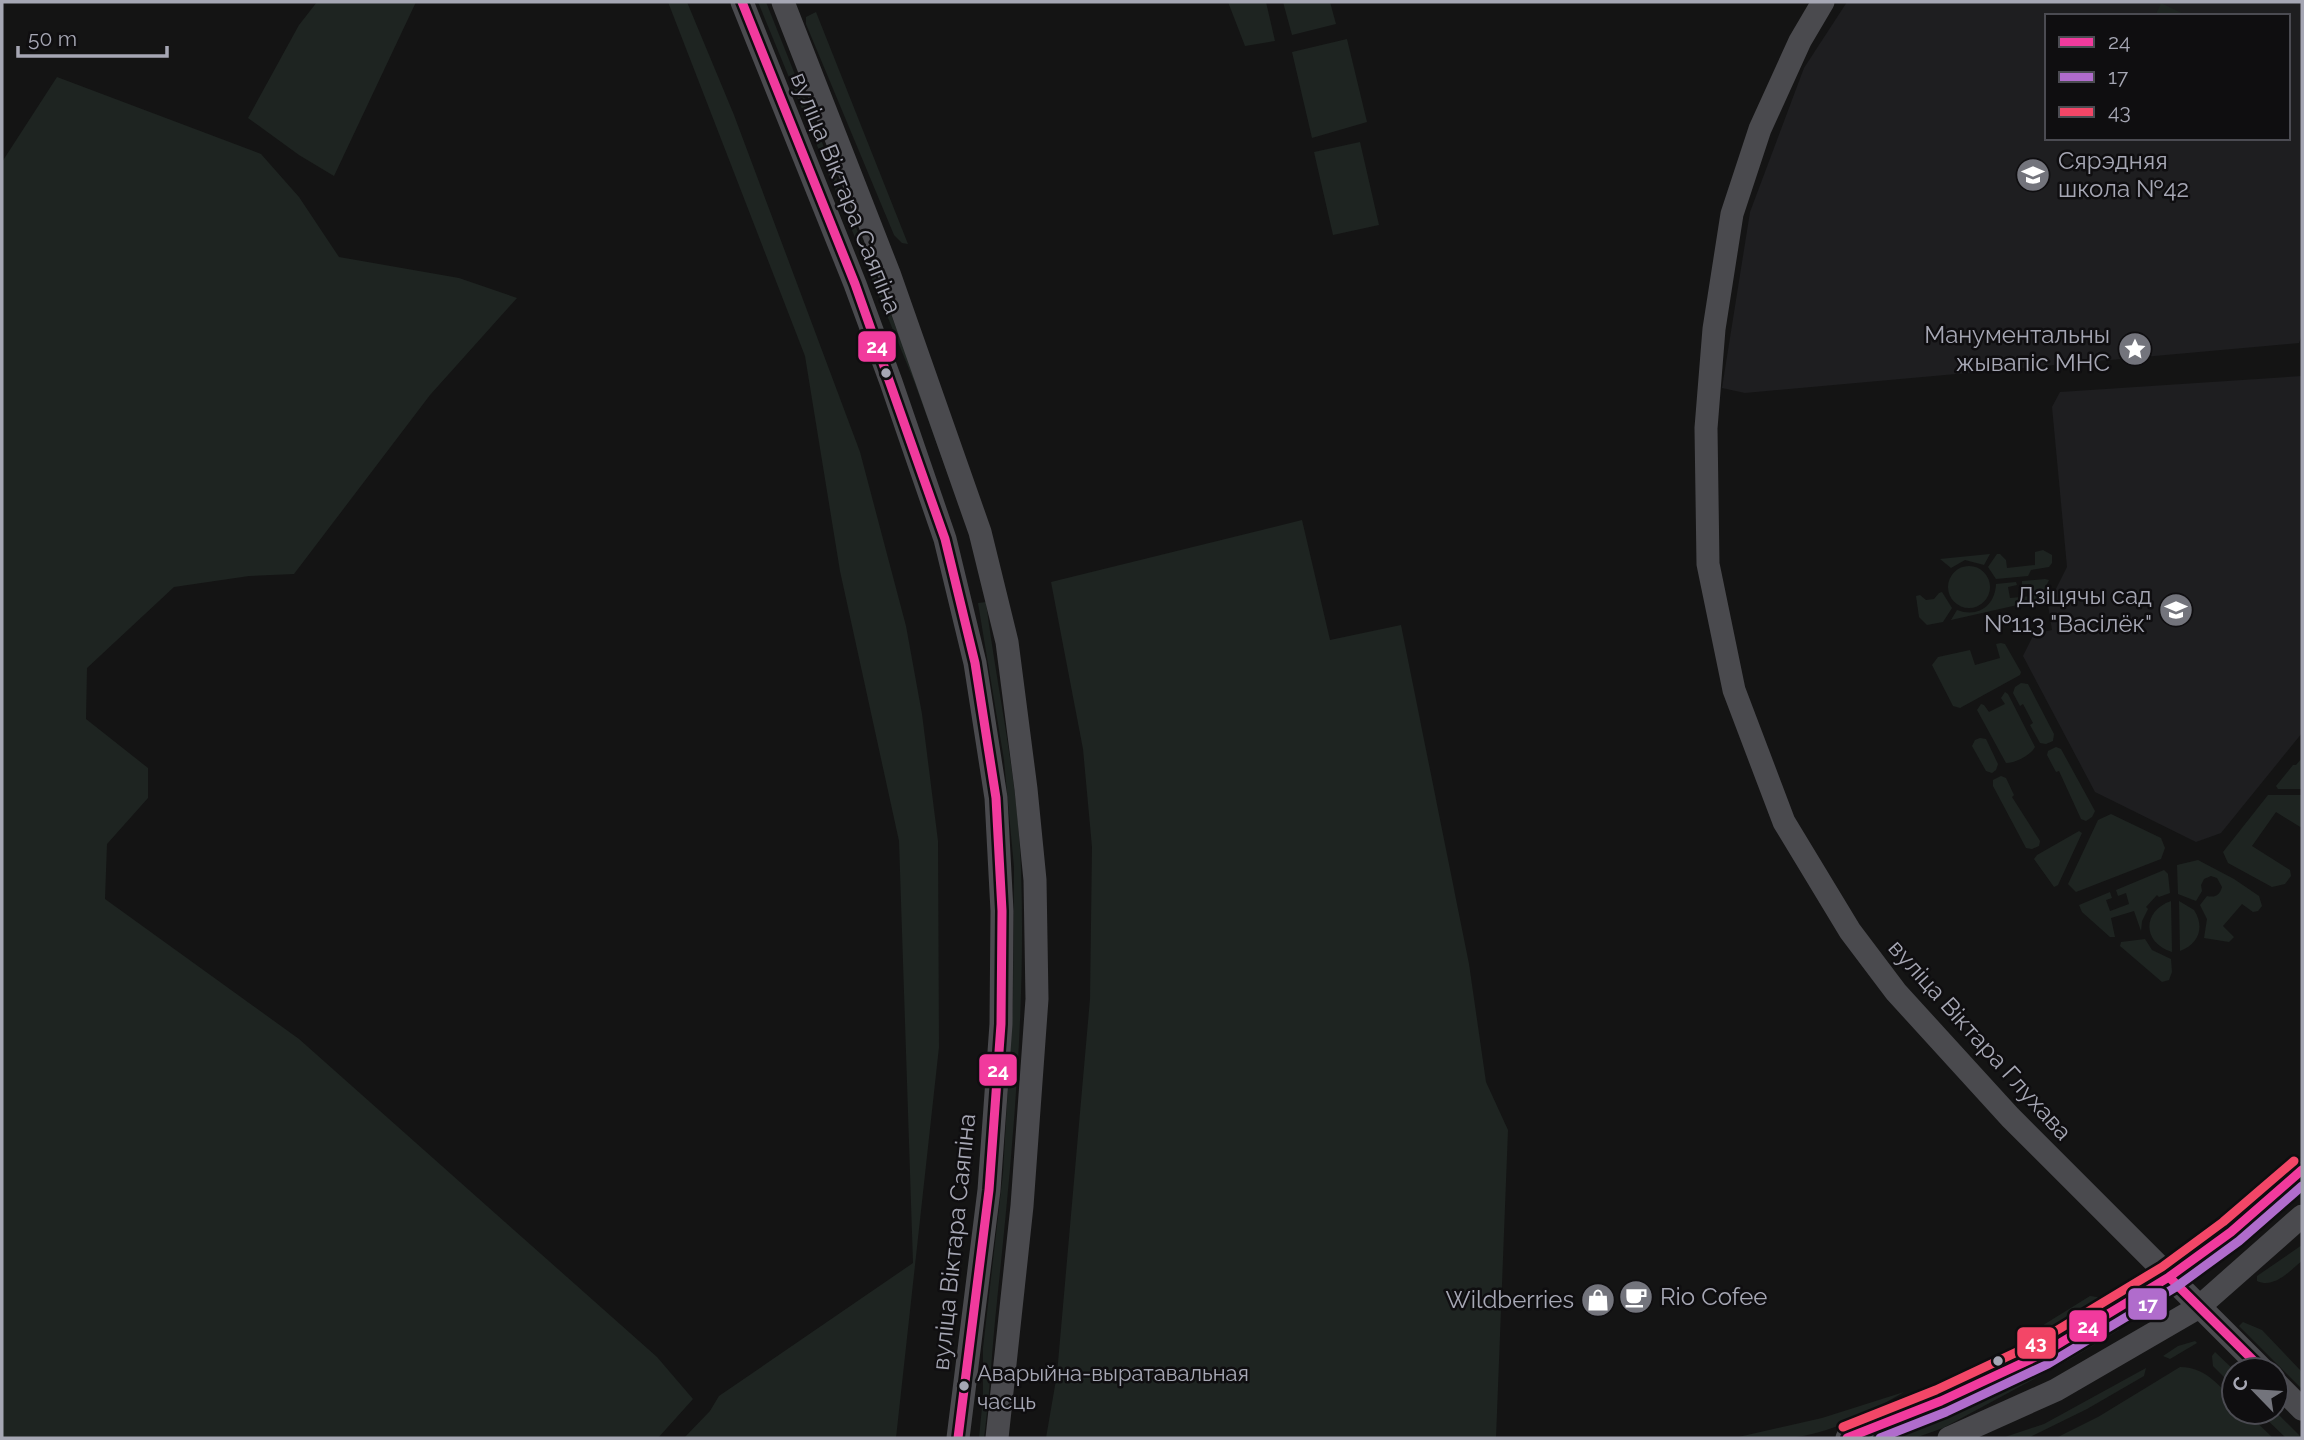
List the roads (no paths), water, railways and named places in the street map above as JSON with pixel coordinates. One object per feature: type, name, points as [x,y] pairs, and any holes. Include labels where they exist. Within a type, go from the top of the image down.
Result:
[{"type":"street","name":"вуліца Віктара Саяпіна","points":[[742,2],[855,284],[945,539],[975,663],[988,743],[996,798],[1002,911],[1001,1024],[989,1190],[958,1438]]},
{"type":"street","name":"вуліца Віктара Саяпіна","points":[[783,2],[890,276],[980,532],[1007,642],[1035,880],[1037,999],[1022,1206],[997,1438]]},
{"type":"street","name":"вуліца Віктара Глухава","points":[[1823,2],[1800,41],[1760,129],[1732,214],[1714,330],[1706,428],[1708,564],[1734,690],[1784,821],[1850,931],[1896,992],[2010,1117],[2249,1356]]},
{"type":"street","points":[[945,539],[980,532]]},
{"type":"street","points":[[1847,1438],[1941,1401],[2042,1354],[2169,1277],[2231,1232],[2302,1170]]},
{"type":"street","points":[[1949,1438],[2056,1390],[2199,1307],[2302,1216]]},
{"type":"place","name":"Сярэдняя школа №42","points":[[2033,175]]},
{"type":"place","name":"Манументальны жывапіс МНС","points":[[2135,349]]},
{"type":"place","name":"Дзіцячы сад №113 \"Васілёк\"","points":[[2176,610]]},
{"type":"place","name":"Rio Cofee","points":[[1636,1297]]},
{"type":"place","name":"Wildberries","points":[[1598,1300]]},
{"type":"place","name":"Аварыйна-выратавальная часць","points":[[964,1386]]}]
